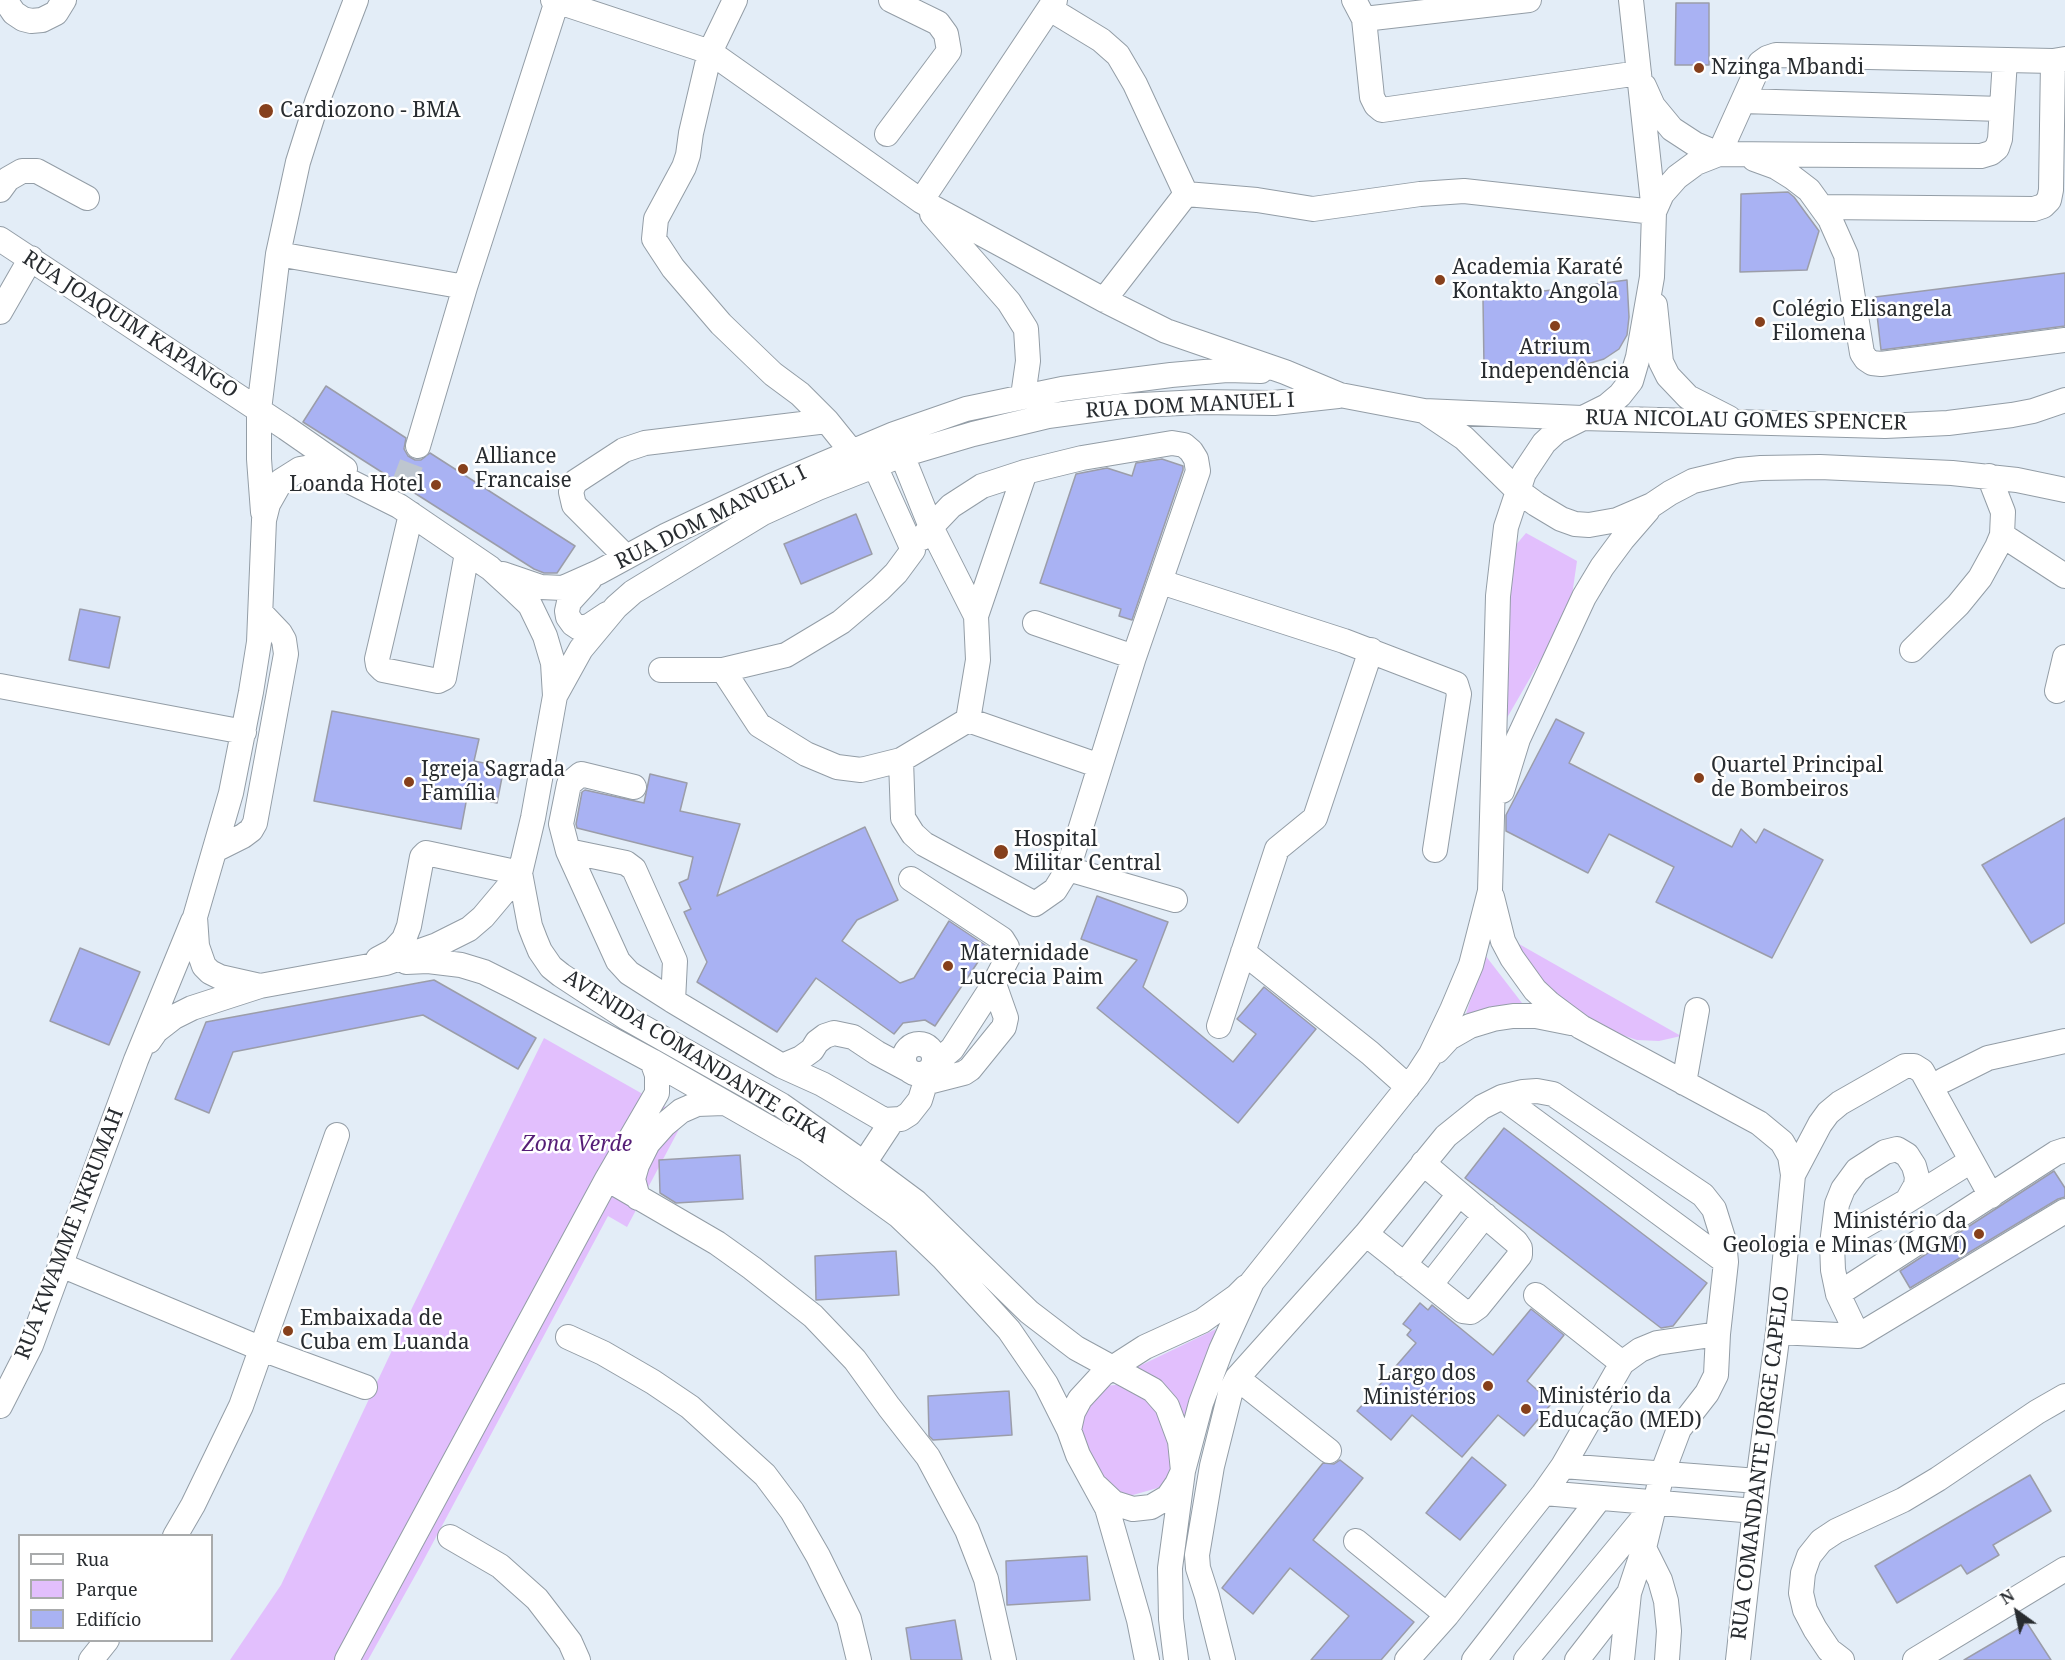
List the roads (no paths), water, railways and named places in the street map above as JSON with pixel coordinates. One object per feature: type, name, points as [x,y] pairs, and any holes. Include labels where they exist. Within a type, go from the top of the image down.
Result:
[{"type":"street","points":[[6,0],[14,14],[31,21],[42,21],[56,13],[64,0]]},
{"type":"street","points":[[264,520],[259,459],[259,410],[278,254],[301,152],[317,102],[356,0]]},
{"type":"street","points":[[735,0],[710,52],[691,132],[688,155],[656,219],[654,238],[673,268],[721,324],[774,374],[800,394],[852,452]]},
{"type":"street","points":[[887,134],[950,51],[946,34],[938,23],[891,0]]},
{"type":"street","points":[[1529,0],[1359,10],[1372,97],[1376,105],[1382,110],[1639,73]]},
{"type":"street","points":[[1631,0],[1654,212],[1652,277],[1661,362],[1668,376],[1688,396],[1737,422]]},
{"type":"street","points":[[418,446],[465,287],[555,1]]},
{"type":"street","name":"RUA NICOLAU GOMES SPENCER","points":[[555,1],[710,52],[921,201],[1166,331],[1285,372],[1340,395],[1424,411],[1582,418],[1885,426],[1921,425],[2012,415],[2065,400]]},
{"type":"street","points":[[1023,396],[1029,361],[1026,329],[1019,316],[921,201],[1053,5],[1118,55],[1135,84],[1186,194]]},
{"type":"street","points":[[1727,154],[1743,101],[1760,63],[1776,55],[2059,60],[2051,190],[2049,200],[2043,206],[2034,209],[1823,207]]},
{"type":"street","points":[[1654,212],[1662,194],[1677,177],[1696,164],[1727,154],[1981,156],[1991,153],[1997,148],[2000,139],[2005,60]]},
{"type":"street","points":[[1639,73],[1653,106],[1672,129],[1695,144],[1776,167],[1809,190],[1823,207],[1838,234],[1846,255],[1862,353],[1872,363],[1881,364],[2065,340]]},
{"type":"street","points":[[1743,101],[2001,109]]},
{"type":"street","points":[[0,190],[8,179],[22,171],[37,171],[87,198]]},
{"type":"street","points":[[1186,194],[1257,200],[1313,209],[1420,194],[1464,191],[1654,212]]},
{"type":"street","points":[[1104,300],[1186,194]]},
{"type":"street","name":"RUA JOAQUIM KAPANGO","points":[[0,240],[31,258],[399,501]]},
{"type":"street","points":[[278,254],[465,287]]},
{"type":"street","points":[[0,312],[31,258]]},
{"type":"street","points":[[1069,1430],[1073,1412],[1093,1383],[1145,1347],[1202,1321],[1237,1296],[1252,1282],[1413,1081],[1431,1054],[1471,965],[1490,891],[1500,572],[1506,526],[1524,472],[1544,443],[1557,431],[1607,406],[1631,381],[1638,357],[1652,277]]},
{"type":"street","name":"RUA DOM MANUEL I","points":[[490,568],[541,587],[563,588],[771,486],[932,419],[966,409],[1023,396],[1171,375],[1227,370],[1285,372]]},
{"type":"street","name":"RUA DOM MANUEL I","points":[[555,696],[581,649],[616,607],[633,592],[763,513],[818,488],[902,455],[973,434],[1058,415],[1122,406],[1200,402],[1274,403],[1340,395]]},
{"type":"street","name":"RUA NICOLAU GOMES SPENCER","points":[[1424,411],[1464,438],[1517,490],[1554,515],[1575,524],[1589,525],[1617,520],[1652,505],[1694,481],[1739,470],[1820,467],[1989,476],[2065,490]]},
{"type":"street","points":[[626,557],[574,505],[571,492],[574,482],[624,450],[645,443],[827,422]]},
{"type":"street","points":[[661,670],[723,670],[786,655],[841,622],[888,581],[931,527],[951,506],[982,486],[1024,472],[1082,458],[1172,443],[1184,445],[1196,459],[1198,471],[1134,657],[1068,869],[1055,890],[1035,904],[924,844],[913,834],[903,818],[901,760]]},
{"type":"street","points":[[902,455],[931,527],[976,616]]},
{"type":"street","points":[[875,466],[913,550]]},
{"type":"street","points":[[264,520],[268,504],[281,482],[300,469],[318,467],[399,501],[490,568],[530,606],[545,636],[553,663],[555,696],[533,818],[520,873],[497,902],[469,929],[437,945],[377,964]]},
{"type":"street","points":[[723,670],[759,725],[806,754],[837,767],[861,770],[901,760],[968,720],[978,660],[976,616],[1024,472]]},
{"type":"street","points":[[1912,650],[1958,604],[1980,578],[2002,535],[2003,512],[1989,476]]},
{"type":"street","points":[[399,501],[376,659],[383,670],[438,681],[444,678],[467,553]]},
{"type":"street","points":[[1492,825],[1518,739],[1584,597],[1602,567],[1652,505]]},
{"type":"street","name":"RUA KWAMME NKRUMAH","points":[[0,1406],[31,1345],[136,1060],[195,917],[215,850],[231,793],[244,732],[259,642],[264,520]]},
{"type":"street","points":[[2002,535],[2065,576]]},
{"type":"street","points":[[599,572],[573,596],[567,611],[568,617],[579,628],[589,626],[616,607]]},
{"type":"street","points":[[1161,582],[1371,650],[1450,680],[1459,689],[1435,850]]},
{"type":"street","points":[[215,850],[243,836],[251,830],[255,823],[286,654],[284,640],[280,633],[261,613]]},
{"type":"street","points":[[1035,623],[1134,657]]},
{"type":"street","points":[[1219,1026],[1277,849],[1286,839],[1315,818],[1371,650]]},
{"type":"street","points":[[2057,691],[2065,657]]},
{"type":"street","points":[[0,686],[244,732]]},
{"type":"street","points":[[968,720],[1100,766]]},
{"type":"street","points":[[634,787],[581,774],[569,784],[561,825],[568,851],[618,961],[629,973],[782,1066],[822,1084],[884,1120],[892,1121],[909,1114],[920,1070],[952,1049],[994,984],[1008,957],[1007,947],[1002,939],[910,879]]},
{"type":"street","points":[[568,851],[626,863],[634,869],[675,961],[673,1001]]},
{"type":"street","points":[[377,964],[404,939],[409,926],[422,857],[426,853],[520,873]]},
{"type":"street","points":[[1068,869],[1175,900]]},
{"type":"street","name":"AVENIDA COMANDANTE GIKA","points":[[520,873],[530,926],[540,951],[552,967],[625,1017],[781,1105],[858,1173],[942,1257],[1009,1330],[1046,1384],[1069,1430],[1078,1455],[1107,1508],[1139,1620],[1147,1660]]},
{"type":"street","name":"RUA COMANDANTE JORGE CAPELO","points":[[1490,891],[1503,941],[1523,975],[1550,1004],[1581,1027],[1758,1123],[1782,1142],[1790,1156],[1793,1175],[1778,1332],[1758,1481],[1738,1660]]},
{"type":"street","points":[[195,917],[197,946],[204,966],[220,977],[260,986]]},
{"type":"street","points":[[1243,952],[1370,1053],[1413,1081]]},
{"type":"street","name":"AVENIDA COMANDANTE GIKA","points":[[377,964],[428,961],[461,965],[484,972],[652,1061],[806,1149],[916,1202],[1029,1312],[1076,1348],[1153,1390],[1167,1406],[1180,1441],[1183,1471],[1170,1568],[1171,1619],[1176,1660]]},
{"type":"street","name":"RUA KWAMME NKRUMAH","points":[[136,1060],[156,1031],[174,1017],[192,1008],[260,986],[377,964]]},
{"type":"street","points":[[822,1084],[811,1068],[812,1050],[817,1042],[834,1033],[853,1037],[877,1053],[920,1070],[964,1072],[970,1069],[1004,1027],[1006,1018],[994,984]]},
{"type":"street","points":[[1684,1083],[1697,1010]]},
{"type":"street","name":"RUA COMANDANTE JORGE CAPELO","points":[[1413,1081],[1449,1038],[1470,1026],[1493,1019],[1536,1016],[1581,1027]]},
{"type":"street","points":[[1944,1080],[1988,1058],[2065,1041]]},
{"type":"street","points":[[782,1066],[812,1050]]},
{"type":"street","points":[[347,1660],[607,1179],[657,1093],[657,1075],[652,1061]]},
{"type":"street","points":[[1793,1175],[1828,1113],[1840,1103],[1905,1066],[1914,1066],[1922,1071],[1991,1196]]},
{"type":"street","points":[[1223,1660],[1198,1568],[1197,1555],[1212,1466],[1232,1390],[1238,1378],[1366,1234],[1446,1136],[1482,1107],[1502,1096],[1537,1091],[1553,1094],[1703,1195],[1714,1209],[1720,1225],[1726,1262],[1716,1375],[1707,1393],[1679,1429],[1662,1474],[1644,1548],[1629,1593],[1622,1660]]},
{"type":"street","points":[[1502,1096],[1726,1262]]},
{"type":"street","points":[[638,1198],[633,1179],[637,1165],[648,1143],[664,1125],[681,1111],[697,1104],[724,1103]]},
{"type":"street","points":[[858,1173],[892,1121]]},
{"type":"street","points":[[176,1534],[193,1505],[241,1406],[338,1135]]},
{"type":"street","points":[[1858,1336],[1838,1294],[1833,1270],[1832,1244],[1835,1213],[1843,1189],[1857,1170],[1885,1152],[1897,1149],[1907,1155],[1914,1166],[1916,1185],[1907,1201]]},
{"type":"street","points":[[1838,1294],[2056,1153],[2065,1150]]},
{"type":"street","points":[[1832,1244],[1971,1161]]},
{"type":"street","points":[[1366,1234],[1463,1311],[1471,1312],[1478,1307],[1520,1255],[1520,1248],[1516,1242],[1423,1163]]},
{"type":"street","points":[[607,1179],[717,1243],[752,1268],[813,1316],[855,1360],[928,1457],[968,1530],[986,1579],[1004,1660]]},
{"type":"street","points":[[1404,1265],[1459,1194]]},
{"type":"street","points":[[1778,1332],[1858,1336],[2065,1211]]},
{"type":"street","points":[[1431,1284],[1485,1215]]},
{"type":"street","points":[[61,1265],[262,1349],[365,1387]]},
{"type":"street","points":[[1097,1487],[1114,1503],[1133,1509],[1151,1508],[1168,1497],[1183,1471],[1206,1388],[1252,1282]]},
{"type":"street","points":[[1536,1295],[1622,1363]]},
{"type":"street","points":[[1407,1660],[1447,1615],[1544,1493],[1563,1466],[1622,1363],[1640,1350],[1656,1343],[1718,1334]]},
{"type":"street","points":[[568,1337],[613,1359],[690,1407],[765,1475],[792,1511],[818,1556],[849,1618],[859,1660]]},
{"type":"street","points":[[1238,1378],[1329,1451]]},
{"type":"street","points":[[1833,1657],[1805,1610],[1801,1593],[1803,1573],[1809,1556],[1821,1541],[1836,1531],[1903,1500],[2065,1396]]},
{"type":"street","points":[[2037,1412],[2065,1410]]},
{"type":"street","points":[[1563,1466],[1758,1481]]},
{"type":"street","points":[[1544,1493],[1755,1511]]},
{"type":"street","points":[[1474,1660],[1599,1499]]},
{"type":"street","points":[[1526,1660],[1656,1503]]},
{"type":"street","points":[[450,1537],[500,1566],[537,1599],[570,1642],[578,1660]]},
{"type":"street","points":[[1356,1541],[1447,1615]]},
{"type":"street","points":[[1644,1548],[1660,1580],[1666,1601],[1669,1631],[1667,1660]]},
{"type":"street","points":[[1915,1660],[2065,1569]]},
{"type":"street","points":[[1577,1660],[1629,1593]]},
{"type":"street","points":[[91,1660],[106,1642]]},
{"type":"tunnel","points":[[403,486],[418,446]]},
{"type":"place","name":"Nzinga Mbandi","points":[[1699,68]]},
{"type":"place","name":"Cardiozono - BMA","points":[[266,111]]},
{"type":"place","name":"Academia Karaté Kontakto Angola","points":[[1440,280]]},
{"type":"place","name":"Colégio Elisangela Filomena","points":[[1760,322]]},
{"type":"place","name":"Atrium Independência","points":[[1555,326]]},
{"type":"place","name":"Alliance Francaise","points":[[463,469]]},
{"type":"place","name":"Loanda Hotel","points":[[436,485]]},
{"type":"place","name":"Quartel Principal de Bombeiros","points":[[1699,778]]},
{"type":"place","name":"Igreja Sagrada Família","points":[[409,782]]},
{"type":"place","name":"Hospital Militar Central","points":[[1001,852]]},
{"type":"place","name":"Maternidade Lucrecia Paim","points":[[948,966]]},
{"type":"place","name":"Ministério da Geologia e Minas (MGM)","points":[[1979,1234]]},
{"type":"place","name":"Embaixada de Cuba em Luanda","points":[[288,1331]]},
{"type":"place","name":"Largo dos Ministérios","points":[[1488,1386]]},
{"type":"place","name":"Ministério da Educação (MED)","points":[[1526,1409]]},
{"type":"park label","name":"Zona Verde","points":[[577,1145]]}]
